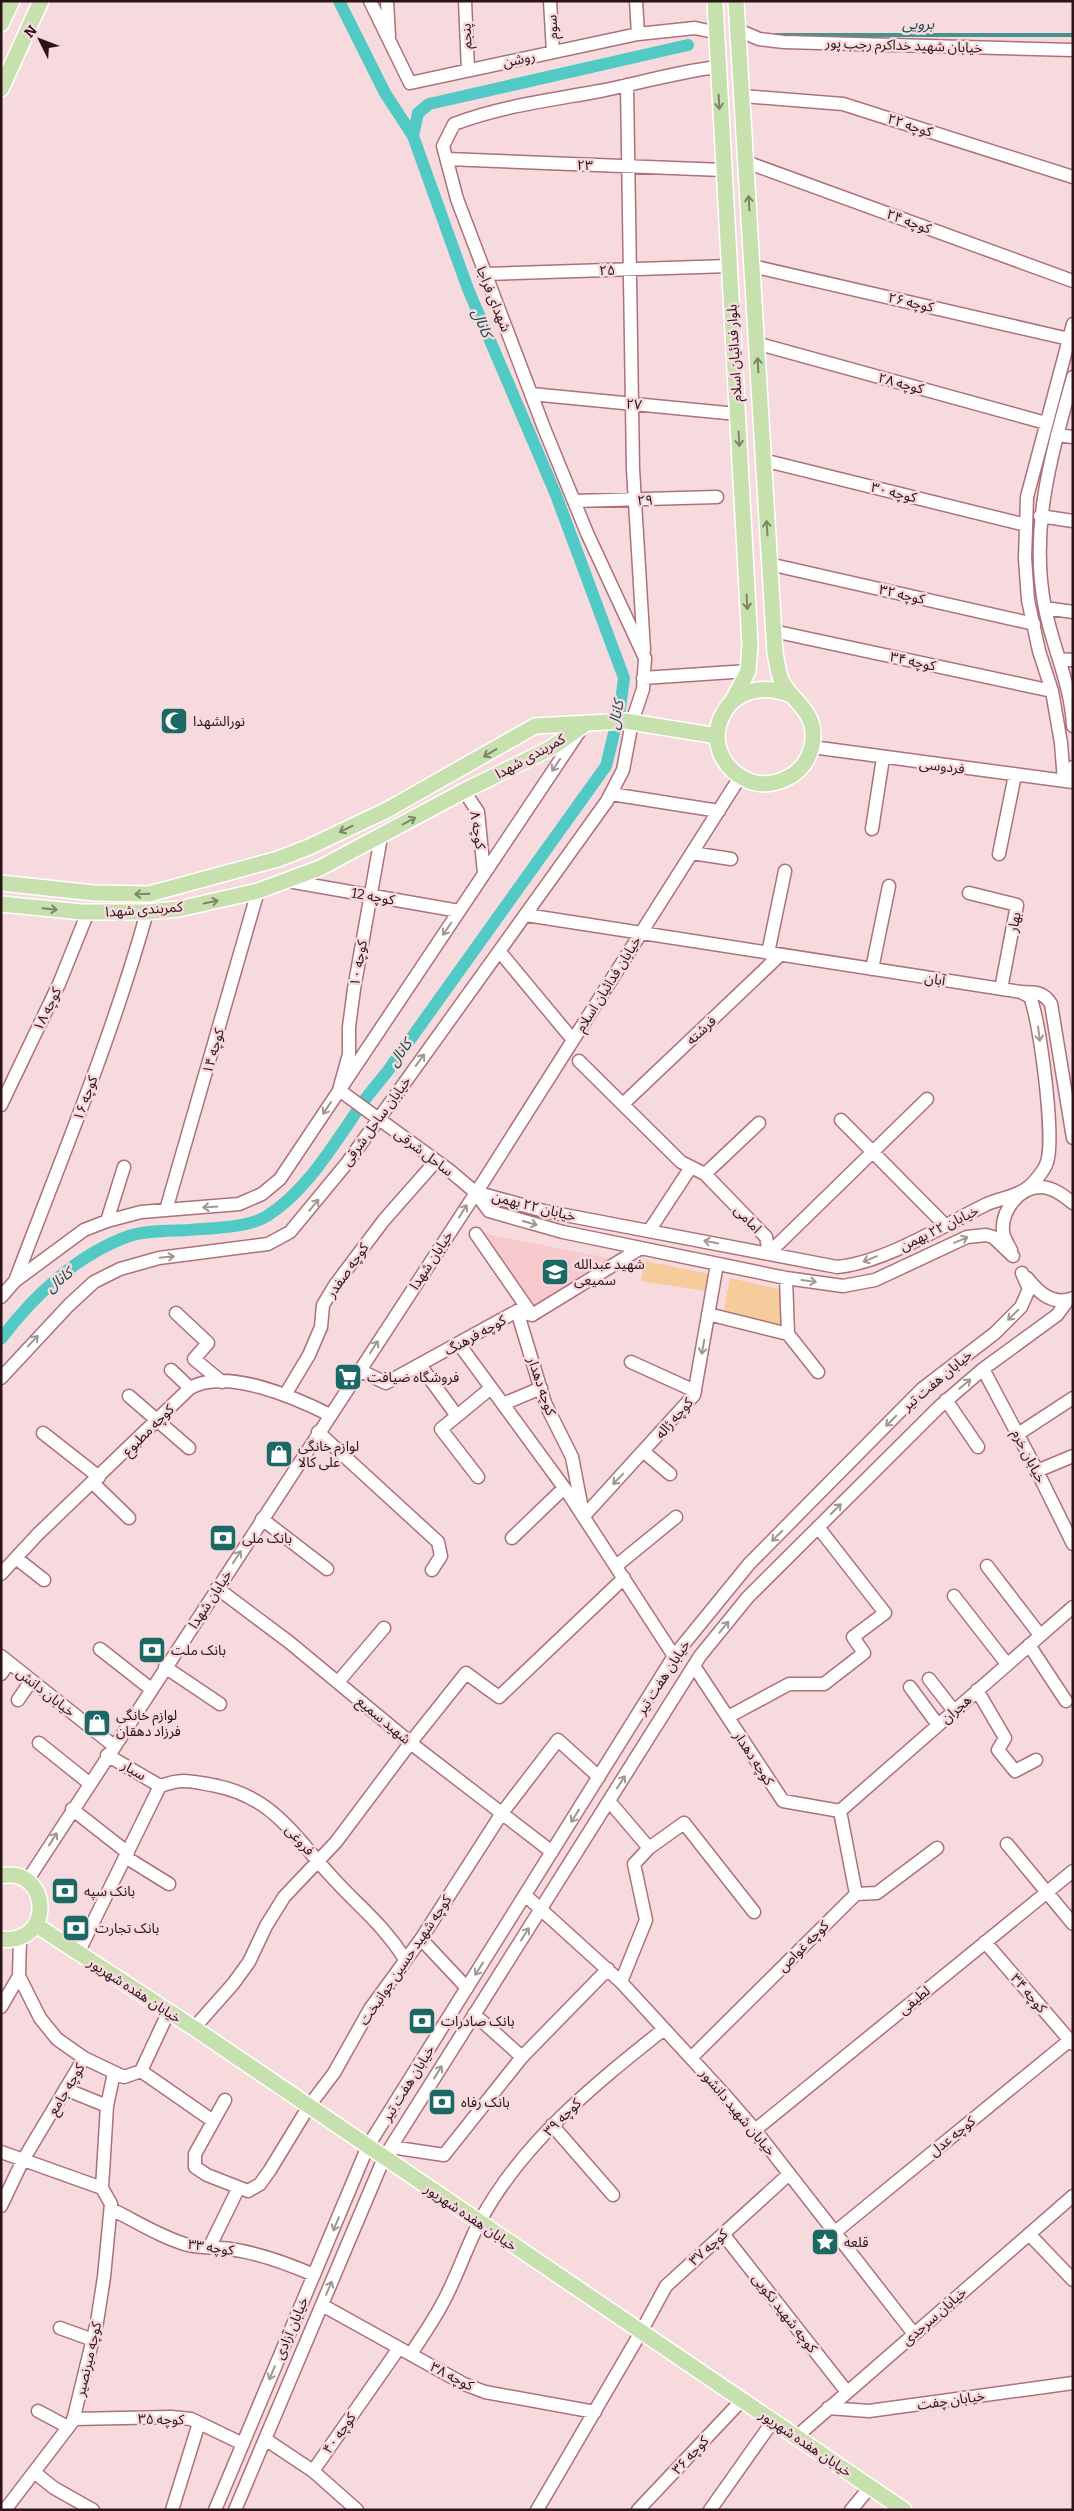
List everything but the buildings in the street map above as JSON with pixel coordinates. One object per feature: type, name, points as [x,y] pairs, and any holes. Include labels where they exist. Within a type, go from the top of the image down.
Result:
[{"type":"main road","points":[[1,24],[12,1]]},
{"type":"main road","points":[[1,89],[41,1]]},
{"type":"main road","name":"بلوار فدائیان اسلام","points":[[716,1],[718,33],[717,67],[750,645],[748,671],[732,701]]},
{"type":"main road","name":"بلوار فدائیان اسلام","points":[[736,1],[775,653],[781,680],[791,695]]},
{"type":"main road","points":[[718,33],[738,30]]},
{"type":"main road","points":[[761,688],[776,689],[791,695],[802,705],[810,717],[813,732],[812,747],[803,764],[789,777],[764,784],[740,777],[723,760],[717,736],[723,713],[732,701],[745,692],[761,688]]},
{"type":"main road","points":[[589,724],[629,722],[717,736]]},
{"type":"main road","name":"کمربندی شهدا","points":[[1,904],[88,912],[147,912],[179,909],[258,892],[320,868],[464,791],[551,748],[589,724]]},
{"type":"main road","name":"کمربندی شهدا","points":[[1,883],[94,893],[148,894],[278,859],[309,847],[396,805],[535,726],[589,724]]},
{"type":"main road","points":[[1,1876],[18,1876],[27,1880],[34,1887],[40,1901],[40,1916],[36,1926],[20,1938],[1,1939]]},
{"type":"main road","name":"خیابان هفده شهریور","points":[[36,1926],[169,2011],[368,2146],[388,2152],[479,2223],[904,2510]]},
{"type":"street","name":"روشن","points":[[370,1],[410,83],[638,34],[695,28],[718,33]]},
{"type":"street","points":[[387,1],[389,41]]},
{"type":"street","name":"پنجم","points":[[465,1],[468,70]]},
{"type":"street","name":"سوم","points":[[550,1],[553,52]]},
{"type":"street","points":[[636,1],[638,34]]},
{"type":"street","name":"خیابان شهید خداکرم رجب پور","points":[[738,30],[759,40],[784,42],[1073,50]]},
{"type":"street","name":"شهدای فراجا","points":[[645,658],[574,502],[531,394],[457,199],[443,146],[454,124],[481,114],[627,85],[684,71],[717,67]]},
{"type":"street","points":[[627,85],[631,404],[645,658],[642,689],[629,722]]},
{"type":"street","name":"کوچه ۲۲","points":[[743,96],[843,104],[1073,177]]},
{"type":"street","name":"۲۳","points":[[446,159],[723,170]]},
{"type":"street","name":"کوچه ۲۴","points":[[746,162],[1073,281]]},
{"type":"street","name":"۲۵","points":[[486,274],[729,266]]},
{"type":"street","name":"کوچه ۲۶","points":[[752,266],[1069,339]]},
{"type":"street","points":[[1070,782],[1052,691],[1039,650],[1028,600],[1025,558],[1026,497],[1073,324]]},
{"type":"street","name":"کوچه ۲۸","points":[[756,343],[1046,423]]},
{"type":"street","points":[[1073,376],[1057,435],[1040,516],[1041,582],[1045,608],[1070,694],[1073,726]]},
{"type":"street","name":"۲۷","points":[[531,394],[737,414]]},
{"type":"street","points":[[1057,435],[1073,437]]},
{"type":"street","name":"کوچه ۳۰","points":[[763,460],[1026,524]]},
{"type":"street","name":"۲۹","points":[[574,502],[717,497]]},
{"type":"street","points":[[1040,516],[1073,521]]},
{"type":"street","name":"کوچه ۳۲","points":[[770,564],[1034,624]]},
{"type":"street","points":[[1045,608],[1073,612]]},
{"type":"street","name":"کوچه ۳۴","points":[[774,631],[1052,691]]},
{"type":"street","points":[[1059,659],[1073,660]]},
{"type":"street","points":[[643,678],[748,671]]},
{"type":"street","name":"خیابان ساحل شرقی","points":[[1,1378],[69,1305],[94,1282],[120,1269],[159,1258],[268,1244],[290,1232],[317,1201],[376,1115],[500,952],[590,827],[611,794],[623,770],[629,722]]},
{"type":"street","points":[[2,1295],[15,1281],[84,1230],[107,1221],[141,1212],[239,1204],[262,1194],[280,1179],[343,1092],[484,873],[589,724]]},
{"type":"street","name":"فردوسی","points":[[812,747],[1070,782]]},
{"type":"street","points":[[872,829],[883,758]]},
{"type":"street","points":[[1070,782],[1073,767]]},
{"type":"street","points":[[999,854],[1015,775]]},
{"type":"street","name":"خیابان فدائیان اسلام","points":[[475,1192],[740,777]]},
{"type":"street","name":"کوچه ۸","points":[[464,791],[478,812],[484,873]]},
{"type":"street","points":[[611,794],[719,811]]},
{"type":"street","name":"کوچه ۱۰","points":[[343,1092],[350,1054],[349,1027],[354,989],[381,837]]},
{"type":"street","points":[[692,853],[731,858]]},
{"type":"street","points":[[774,954],[785,871]]},
{"type":"street","name":"کوچه 12","points":[[288,881],[459,911]]},
{"type":"street","points":[[872,969],[889,886]]},
{"type":"street","name":"کوچه ۱۴","points":[[166,1210],[258,892]]},
{"type":"street","name":"بهار","points":[[969,893],[1017,905],[1000,989]]},
{"type":"street","name":"کوچه ۱۸","points":[[1,1104],[59,984],[88,912]]},
{"type":"street","name":"کوچه ۱۶","points":[[15,1281],[65,1153],[129,977],[147,912]]},
{"type":"street","name":"آبان","points":[[526,915],[1000,989],[1038,992],[1047,996],[1066,1053]]},
{"type":"street","points":[[500,952],[573,1040]]},
{"type":"street","name":"فرشته","points":[[623,1104],[774,954]]},
{"type":"street","points":[[1021,992],[1030,997],[1034,1007],[1047,1099],[1049,1144],[1047,1163],[1026,1189],[1011,1203],[1003,1219],[1003,1234],[1022,1273],[1036,1290],[1051,1300],[1070,1299]]},
{"type":"street","points":[[1066,1053],[1073,1138]]},
{"type":"street","name":"امامی","points":[[579,1061],[681,1162],[705,1174],[766,1237],[769,1253]]},
{"type":"street","name":"ساحل شرقی","points":[[343,1092],[436,1160],[475,1192]]},
{"type":"street","points":[[769,1253],[927,1099]]},
{"type":"street","points":[[840,1120],[945,1225]]},
{"type":"street","points":[[705,1174],[759,1123]]},
{"type":"street","name":"کوچه صفدر","points":[[285,1395],[309,1355],[321,1327],[323,1305],[335,1285],[384,1220],[436,1160]]},
{"type":"street","points":[[107,1221],[124,1166]]},
{"type":"street","points":[[649,1231],[691,1167]]},
{"type":"street","points":[[1026,1189],[1042,1187],[1060,1192],[1073,1203]]},
{"type":"street","name":"خیابان ۲۲ بهمن","points":[[475,1192],[544,1211],[837,1267],[854,1266],[990,1203],[1026,1189]]},
{"type":"street","name":"خیابان ۲۲ بهمن","points":[[475,1192],[489,1211],[563,1232],[786,1278],[843,1286],[867,1281],[967,1237],[986,1235],[993,1237],[1013,1256]]},
{"type":"street","name":"خیابان شهدا","points":[[27,1880],[475,1192]]},
{"type":"street","points":[[476,1234],[532,1315],[641,1248]]},
{"type":"street","name":"کوچه ژاله","points":[[584,1516],[644,1452],[695,1391],[717,1264]]},
{"type":"street","name":"خیابان هفت تیر","points":[[368,2146],[674,1656],[750,1564],[922,1388],[995,1333],[1021,1307],[1029,1288],[1022,1273]]},
{"type":"street","points":[[786,1278],[788,1334],[818,1372]]},
{"type":"street","name":"خیابان هفت تیر","points":[[388,2152],[694,1666],[748,1598],[946,1400],[983,1369],[1057,1315],[1070,1299]]},
{"type":"street","name":"کوچه فرهنگ","points":[[359,1370],[386,1383],[517,1311],[532,1315]]},
{"type":"street","name":"کوچه دهدار","points":[[517,1311],[545,1403],[572,1457],[584,1516]]},
{"type":"street","points":[[176,1313],[208,1343],[194,1359],[222,1382]]},
{"type":"street","points":[[708,1314],[788,1334]]},
{"type":"street","name":"کوچه دهدار","points":[[459,1344],[584,1516],[674,1656]]},
{"type":"street","points":[[631,1362],[695,1391]]},
{"type":"street","points":[[420,1365],[457,1416]]},
{"type":"street","name":"خیابان خرم","points":[[983,1369],[1073,1544]]},
{"type":"street","points":[[171,1370],[190,1388],[200,1382],[243,1384],[298,1399],[330,1415]]},
{"type":"street","name":"کوچه مطبوع","points":[[1,1574],[190,1388]]},
{"type":"street","points":[[478,1476],[441,1428],[491,1388]]},
{"type":"street","points":[[503,1404],[541,1388]]},
{"type":"street","points":[[129,1396],[156,1422],[189,1448]]},
{"type":"street","points":[[1018,1434],[1073,1398]]},
{"type":"street","points":[[946,1400],[978,1447]]},
{"type":"street","points":[[318,1432],[438,1542],[441,1556],[432,1570]]},
{"type":"street","points":[[43,1433],[96,1480],[129,1518]]},
{"type":"street","points":[[644,1452],[670,1474]]},
{"type":"street","points":[[1037,1471],[1073,1456]]},
{"type":"street","points":[[512,1538],[564,1488]]},
{"type":"street","points":[[616,1566],[676,1517]]},
{"type":"street","points":[[262,1519],[326,1570]]},
{"type":"street","points":[[728,1717],[789,1684],[824,1684],[864,1653],[853,1637],[885,1613],[818,1528]]},
{"type":"street","points":[[16,1558],[44,1580]]},
{"type":"street","points":[[987,1566],[1040,1636]]},
{"type":"street","points":[[194,2028],[233,1984],[249,1962],[266,1926],[284,1897],[319,1862],[466,1673],[499,1697],[624,1578]]},
{"type":"street","name":"شهید سمیع","points":[[217,1588],[552,1852]]},
{"type":"street","points":[[954,1596],[1007,1664]]},
{"type":"street","name":"هجران","points":[[840,1811],[1073,1607]]},
{"type":"street","points":[[338,1682],[384,1628]]},
{"type":"street","points":[[1028,1645],[1066,1701]]},
{"type":"street","points":[[100,1648],[151,1689]]},
{"type":"street","points":[[1,1674],[5,1659]]},
{"type":"street","name":"خیابان دانش","points":[[5,1659],[111,1750]]},
{"type":"street","points":[[165,1666],[220,1704]]},
{"type":"street","name":"کوچه دهدار","points":[[694,1666],[782,1802],[840,1811]]},
{"type":"street","points":[[929,1679],[954,1711]]},
{"type":"street","points":[[18,1700],[31,1680]]},
{"type":"street","points":[[910,1687],[938,1725]]},
{"type":"street","points":[[977,1690],[1005,1738],[998,1750],[1016,1771],[1036,1760]]},
{"type":"street","name":"کوچه شهید حسین جوانبخت","points":[[238,2189],[248,2191],[260,2184],[309,2106],[334,2073],[370,2009],[421,1939],[502,1813],[558,1740],[598,1777]]},
{"type":"street","points":[[39,1743],[89,1783]]},
{"type":"street","name":"سیار","points":[[111,1750],[160,1786]]},
{"type":"street","name":"فروغی","points":[[160,1786],[180,1779],[234,1789],[269,1808],[298,1836],[319,1862],[390,1936],[405,1959]]},
{"type":"street","points":[[78,1953],[160,1786]]},
{"type":"street","points":[[609,1801],[649,1848]]},
{"type":"street","points":[[72,1809],[127,1855],[169,1884]]},
{"type":"street","points":[[840,1811],[856,1894],[877,1893],[937,1848]]},
{"type":"street","points":[[621,1982],[646,1920],[634,1864],[649,1848],[684,1823],[754,1912]]},
{"type":"street","points":[[1007,1844],[1073,1924]]},
{"type":"street","name":"لطیفی","points":[[755,2130],[1073,1871]]},
{"type":"street","name":"کوچه غواص","points":[[691,2058],[856,1894]]},
{"type":"street","name":"خیابان شهید دانشور","points":[[525,1895],[621,1982],[755,2130],[914,2334]]},
{"type":"street","points":[[1,2007],[19,1976],[20,1938]]},
{"type":"street","points":[[421,1939],[467,1988]]},
{"type":"street","name":"کوچه ۳۴","points":[[985,1942],[1071,2042]]},
{"type":"street","points":[[388,2152],[444,2155],[522,2057],[608,1969]]},
{"type":"street","name":"کوچه جامع","points":[[1,2206],[23,2160],[84,2058],[57,2039],[40,2018],[19,1976]]},
{"type":"street","points":[[84,2058],[124,2076],[141,2071],[169,2011]]},
{"type":"street","points":[[474,2014],[522,2057]]},
{"type":"street","name":"کوچه ۳۹","points":[[479,2223],[509,2176],[552,2125],[606,2075],[664,2028]]},
{"type":"street","name":"کوچه عدل","points":[[834,2233],[1071,2042]]},
{"type":"street","points":[[141,2071],[213,2121]]},
{"type":"street","points":[[1,2152],[102,2188],[107,2106],[114,2073]]},
{"type":"street","points":[[65,2089],[107,2106]]},
{"type":"street","points":[[400,2095],[417,2106]]},
{"type":"street","points":[[210,2246],[238,2189],[207,2175],[195,2166],[194,2154],[225,2100]]},
{"type":"street","points":[[552,2125],[613,2195]]},
{"type":"street","name":"خیابان آزادی","points":[[215,2510],[368,2146]]},
{"type":"street","name":"خیابان آزادی","points":[[235,2510],[388,2152]]},
{"type":"street","name":"کوچه ۳۷","points":[[642,2332],[666,2286],[789,2174]]},
{"type":"street","name":"کوچه میرنصیر","points":[[5,2510],[71,2423],[93,2340],[104,2277],[112,2204],[102,2188]]},
{"type":"street","name":"خیابان سرحدی","points":[[796,2437],[1073,2196]]},
{"type":"street","points":[[346,2198],[364,2205]]},
{"type":"street","name":"کوچه ۳۳","points":[[111,2209],[168,2238],[190,2246],[210,2246],[258,2255],[285,2262],[314,2276]]},
{"type":"street","points":[[411,2354],[442,2306],[479,2223]]},
{"type":"street","name":"کوچه شهید نکویی","points":[[723,2234],[847,2392]]},
{"type":"street","points":[[1029,2234],[1073,2280]]},
{"type":"street","name":"کوچه ۳۸","points":[[322,2305],[464,2384],[484,2392],[595,2412]]},
{"type":"street","points":[[60,2328],[93,2340]]},
{"type":"street","points":[[536,2510],[642,2332]]},
{"type":"street","name":"کوچه ۴۰","points":[[313,2470],[399,2348]]},
{"type":"street","name":"خیابان چفت","points":[[828,2408],[869,2411],[1073,2383]]},
{"type":"street","name":"کوچه ۳۶","points":[[638,2510],[742,2400]]},
{"type":"street","points":[[38,2411],[71,2423]]},
{"type":"street","name":"کوچه ۳۵","points":[[71,2423],[171,2418],[191,2419],[243,2444]]},
{"type":"street","points":[[710,2510],[773,2421]]},
{"type":"street","points":[[172,2510],[199,2423]]},
{"type":"street","points":[[265,2439],[313,2470],[357,2510]]},
{"type":"street","points":[[34,2472],[54,2488],[93,2510]]},
{"type":"street","points":[[230,2475],[247,2481]]},
{"type":"street","points":[[851,2510],[870,2487]]},
{"type":"shaded area","name":"شهید عبدالله سمیعی","points":[[481,1233],[613,1259],[534,1310]]},
{"type":"shaded area","points":[[645,1261],[709,1274],[706,1291],[641,1281]]},
{"type":"shaded area","points":[[730,1278],[783,1290],[781,1326],[724,1310]]},
{"type":"waterway","points":[[339,1],[385,93],[413,136]]},
{"type":"waterway","name":"برویی","points":[[776,35],[1073,35]]},
{"type":"waterway","name":"کانال","points":[[1,1339],[27,1307],[58,1278],[75,1265],[110,1244],[129,1236],[143,1233],[218,1228],[250,1223],[267,1216],[293,1195],[316,1170],[362,1103],[387,1072],[606,766],[620,709],[624,678],[556,495],[468,289],[413,136],[418,113],[429,104],[688,45]]},
{"type":"place","name":"نورالشهدا","points":[[174,721]]},
{"type":"place","name":"شهید عبدالله سمیعی","points":[[555,1272]]},
{"type":"place","name":"فروشگاه ضیافت","points":[[348,1377]]},
{"type":"place","name":"لوازم خانگی علی کالا","points":[[279,1454]]},
{"type":"place","name":"بانک ملی","points":[[223,1538]]},
{"type":"place","name":"بانک ملت","points":[[152,1650]]},
{"type":"place","name":"لوازم خانگی فرزاد دهقان","points":[[97,1723]]},
{"type":"place","name":"بانک سپه","points":[[65,1891]]},
{"type":"place","name":"بانک تجارت","points":[[76,1928]]},
{"type":"place","name":"بانک صادرات","points":[[422,2021]]},
{"type":"place","name":"بانک رفاه","points":[[442,2102]]},
{"type":"place","name":"قلعه","points":[[825,2242]]}]
